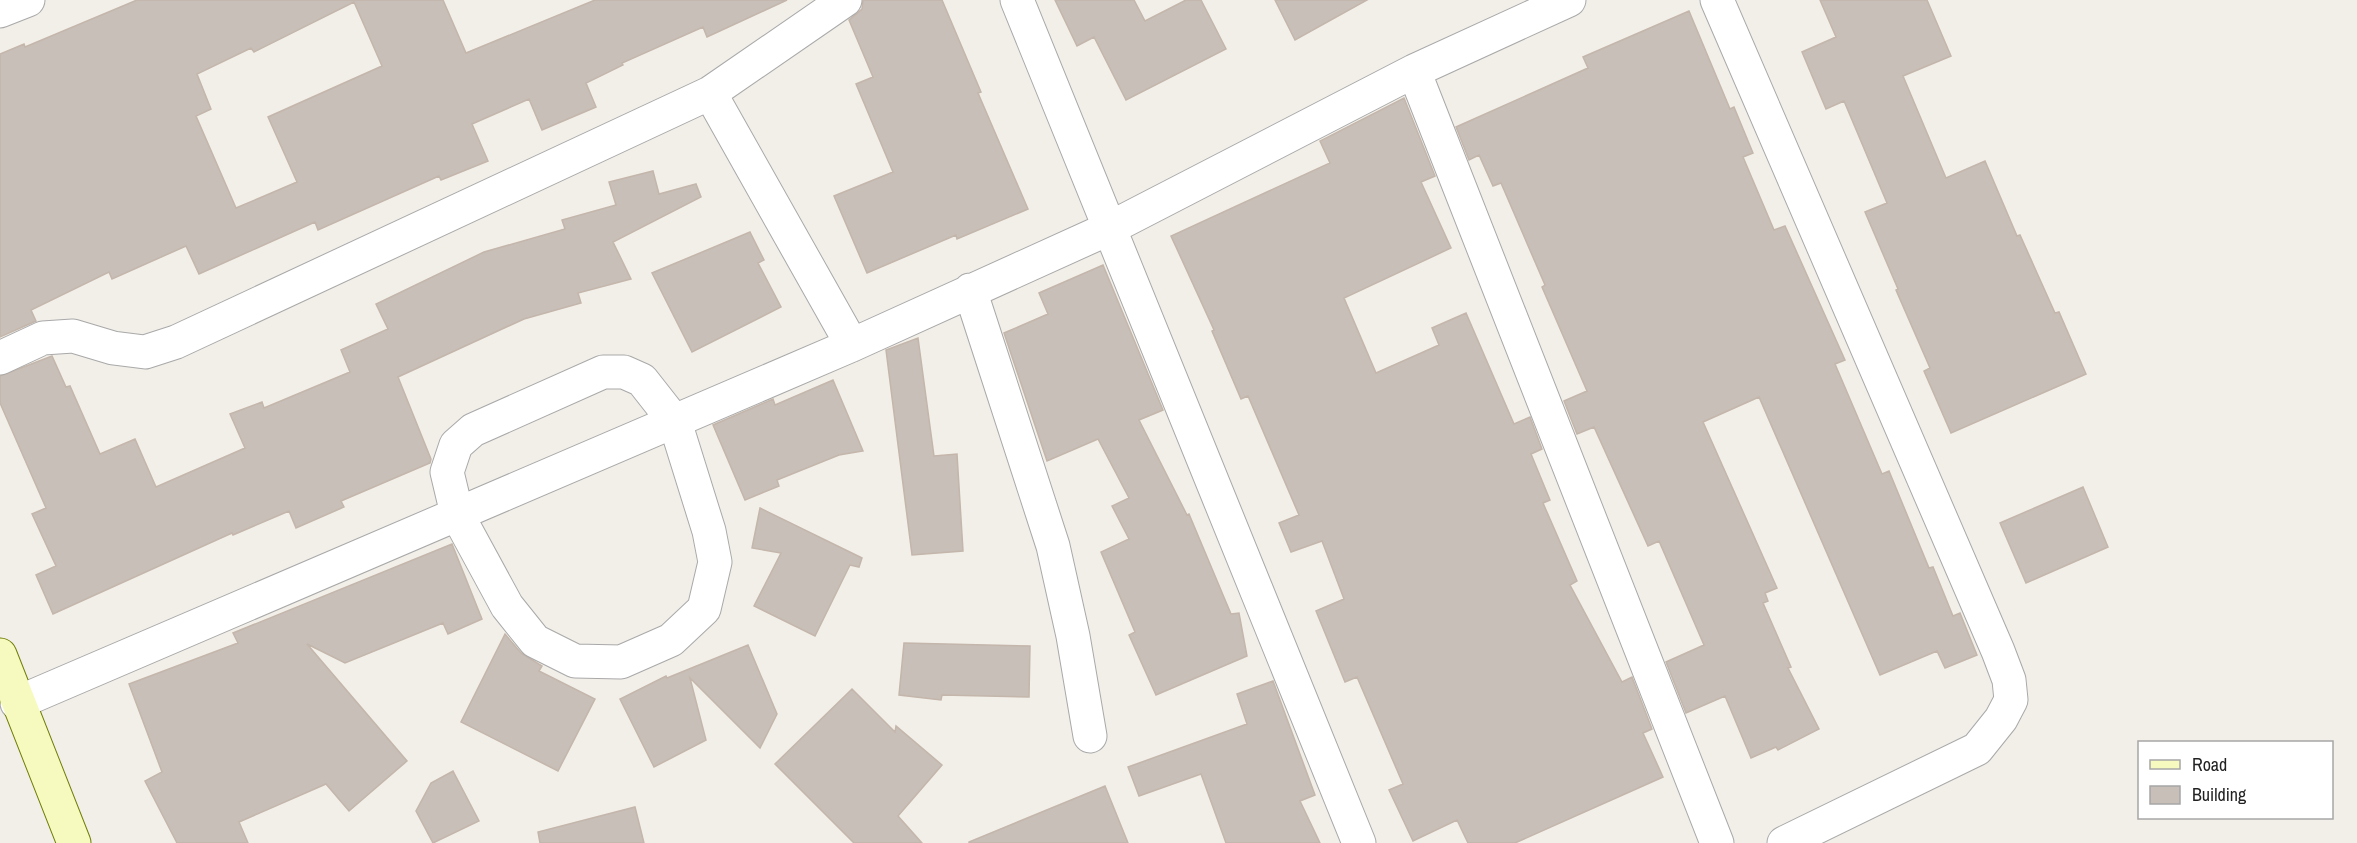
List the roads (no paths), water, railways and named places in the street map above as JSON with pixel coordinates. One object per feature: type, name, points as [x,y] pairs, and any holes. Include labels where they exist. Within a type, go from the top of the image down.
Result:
[{"type":"main road","points":[[0,655],[73,843]]},
{"type":"street","points":[[0,11],[28,0]]},
{"type":"street","points":[[0,358],[43,338],[73,336],[113,348],[146,352],[177,342],[710,93],[845,0]]},
{"type":"street","points":[[1017,0],[1359,843]]},
{"type":"street","points":[[17,703],[852,345],[1110,228],[1414,71],[1569,0]]},
{"type":"street","points":[[1717,0],[1998,651],[2009,680],[2011,700],[2001,719],[1977,749],[1784,843]]},
{"type":"street","points":[[1414,71],[1717,843]]},
{"type":"street","points":[[710,93],[852,345]]},
{"type":"street","points":[[970,290],[1053,546],[1073,636],[1090,736]]},
{"type":"street","points":[[603,372],[624,372],[642,380],[675,422],[710,531],[715,562],[704,609],[672,639],[621,662],[575,661],[535,641],[507,606],[457,514],[447,472],[456,445],[473,430],[603,372]]}]
